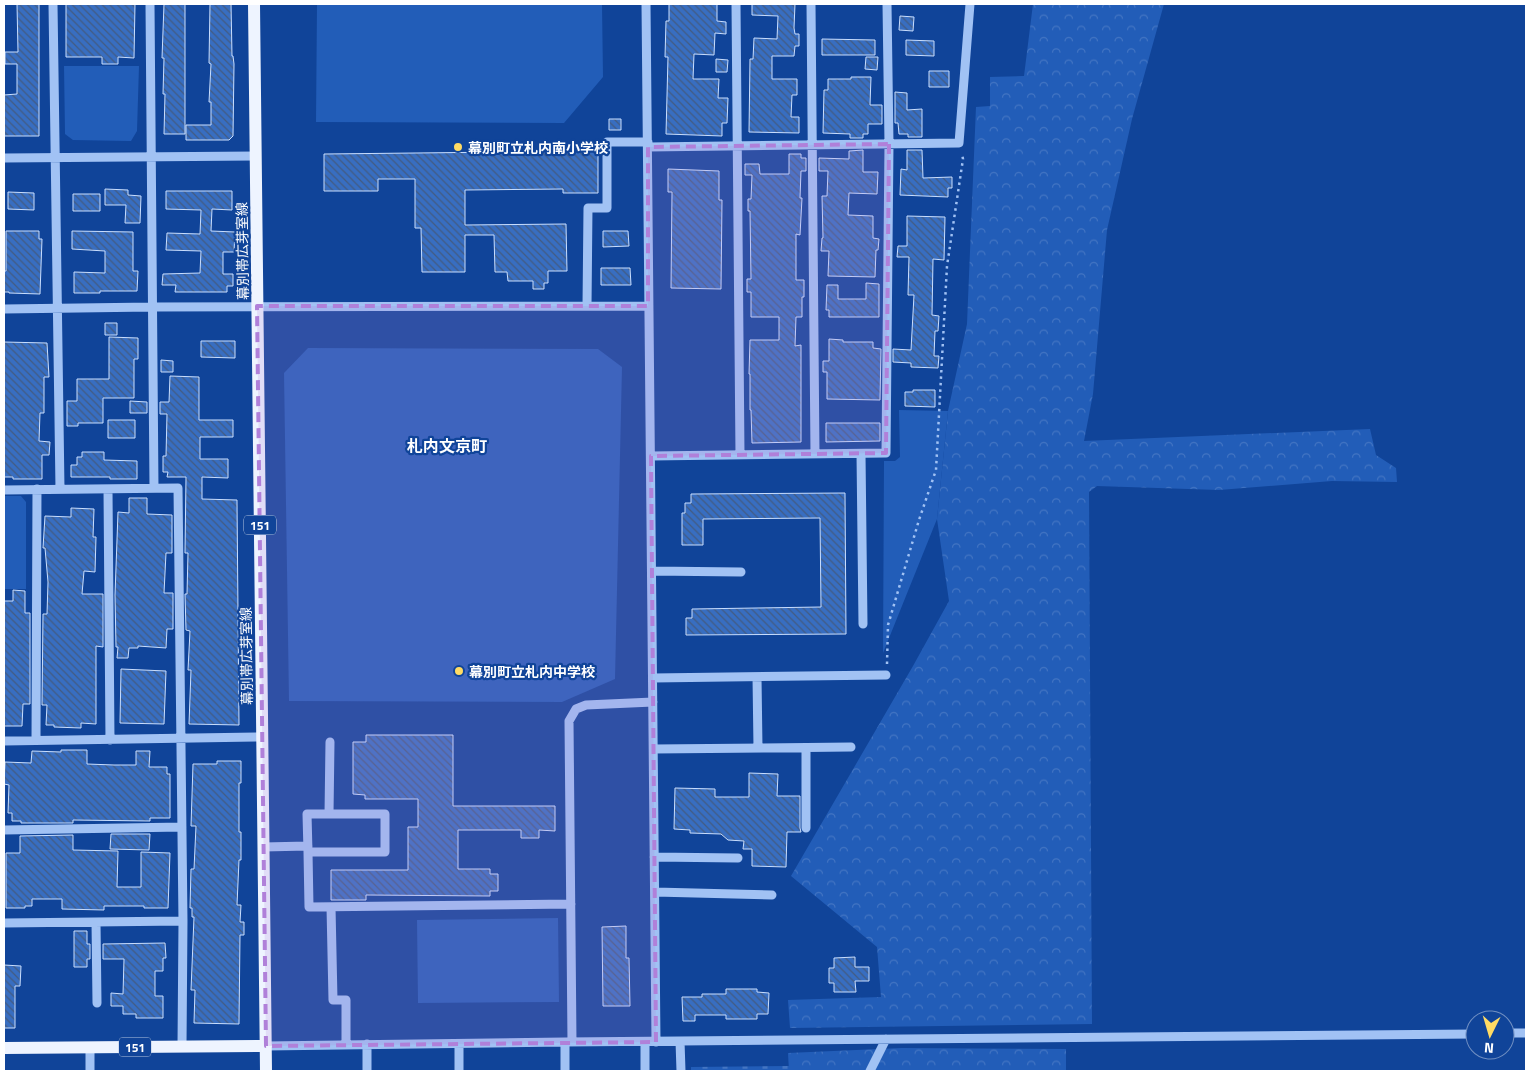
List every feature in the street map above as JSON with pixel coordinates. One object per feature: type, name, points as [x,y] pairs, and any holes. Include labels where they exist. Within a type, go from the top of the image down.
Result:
[{"type":"main road","name":"幕別帯広芽室線","points":[[254,4],[266,1071]]},
{"type":"main road","name":"151","points":[[4,1048],[266,1046]]},
{"type":"street","points":[[53,4],[60,489]]},
{"type":"street","points":[[150,4],[154,488]]},
{"type":"street","points":[[646,4],[656,1042]]},
{"type":"street","points":[[736,4],[740,455]]},
{"type":"street","points":[[811,4],[815,454]]},
{"type":"street","points":[[651,456],[886,453],[889,144],[887,4]]},
{"type":"street","points":[[588,306],[588,208],[607,208],[607,142],[737,146],[959,143],[970,4]]},
{"type":"street","points":[[4,158],[255,156]]},
{"type":"street","points":[[4,309],[257,306],[648,306]]},
{"type":"street","points":[[861,454],[863,624]]},
{"type":"street","points":[[4,490],[178,488],[183,921],[182,1046]]},
{"type":"street","points":[[36,740],[37,489]]},
{"type":"street","points":[[108,489],[110,740]]},
{"type":"street","points":[[652,571],[741,572]]},
{"type":"street","points":[[653,678],[886,675]]},
{"type":"street","points":[[757,677],[758,748]]},
{"type":"street","points":[[566,1071],[569,1042],[571,904],[569,721],[576,709],[586,704],[653,702]]},
{"type":"street","points":[[4,741],[262,737]]},
{"type":"street","points":[[329,814],[330,742]]},
{"type":"street","points":[[654,749],[851,747]]},
{"type":"street","points":[[806,748],[806,828]]},
{"type":"street","points":[[263,847],[308,849],[385,852],[385,814],[307,814],[308,849],[308,907],[571,904]]},
{"type":"street","points":[[4,830],[182,827]]},
{"type":"street","points":[[654,857],[738,858]]},
{"type":"street","points":[[655,892],[772,895]]},
{"type":"street","points":[[331,907],[333,1000],[346,1000],[346,1045]]},
{"type":"street","points":[[4,923],[183,921]]},
{"type":"street","points":[[96,922],[97,1003]]},
{"type":"street","points":[[266,1046],[1465,1034]]},
{"type":"street","points":[[870,1071],[886,1039]]},
{"type":"street","points":[[680,1041],[680,1071]]},
{"type":"street","points":[[645,1042],[645,1071]]},
{"type":"street","points":[[367,1044],[367,1071]]},
{"type":"street","points":[[459,1044],[459,1071]]},
{"type":"street","points":[[90,1047],[90,1071]]},
{"type":"path","points":[[886,675],[888,625],[936,470],[947,266],[963,159],[959,143]]},
{"type":"highlighted area","points":[[889,144],[886,453],[651,456],[656,1042],[266,1046],[257,306],[648,306],[648,147]]},
{"type":"green space","points":[[317,4],[602,4],[603,77],[564,123],[316,122]]},
{"type":"green space","points":[[1033,4],[1164,4],[1132,119],[1107,230],[1093,394],[1084,441],[1370,429],[1376,455],[1396,468],[1397,482],[1332,481],[1219,490],[1097,486],[1089,492],[1092,1024],[790,1028],[788,1000],[881,997],[877,947],[791,876],[949,601],[937,519],[948,411],[967,324],[976,107],[990,106],[990,77],[1024,76]]},
{"type":"green space","points":[[64,66],[139,66],[137,131],[131,141],[73,140],[65,134]]},
{"type":"green space","points":[[308,348],[598,349],[622,367],[615,679],[562,702],[289,701],[284,373]]},
{"type":"green space","points":[[899,410],[948,411],[937,519],[883,653],[884,461],[895,461],[900,457]]},
{"type":"green space","points":[[4,496],[21,496],[26,502],[26,589],[4,589]]},
{"type":"green space","points":[[558,918],[559,1002],[418,1003],[417,920]]},
{"type":"green space","points":[[902,1048],[1066,1049],[1066,1071],[789,1071],[788,1053]]},
{"type":"green space","points":[[789,1066],[789,1071],[691,1071],[691,1067]]},
{"type":"building","points":[[17,4],[39,4],[39,136],[4,136],[4,95],[17,94],[17,64],[5,64],[5,52],[18,52]]},
{"type":"building","points":[[66,4],[135,4],[134,58],[118,57],[118,64],[102,64],[102,57],[66,57]]},
{"type":"building","points":[[164,4],[185,4],[185,134],[164,134],[165,94],[163,94],[164,58],[162,58]]},
{"type":"building","points":[[210,4],[231,4],[232,56],[234,64],[233,136],[229,140],[186,140],[186,125],[211,125],[211,102],[209,102],[211,64],[209,63]]},
{"type":"building","points":[[669,4],[717,4],[717,21],[726,22],[726,34],[715,33],[714,55],[694,54],[693,79],[719,79],[718,98],[728,98],[727,123],[722,123],[722,136],[666,134],[668,57],[665,57],[666,21],[669,21]]},
{"type":"building","points":[[752,4],[795,4],[794,28],[795,34],[799,34],[799,46],[795,46],[794,56],[772,56],[772,79],[797,79],[797,95],[792,95],[791,117],[799,117],[799,133],[749,132],[750,59],[753,59],[754,38],[777,39],[778,16],[752,15]]},
{"type":"building","points":[[900,16],[914,17],[913,31],[899,30]]},
{"type":"building","points":[[822,39],[875,40],[875,55],[822,55]]},
{"type":"building","points":[[906,40],[934,41],[934,56],[906,55]]},
{"type":"building","points":[[866,57],[878,57],[877,70],[865,69]]},
{"type":"building","points":[[716,59],[728,60],[727,72],[716,72]]},
{"type":"building","points":[[929,71],[949,71],[949,87],[929,87]]},
{"type":"building","points":[[851,77],[871,77],[870,105],[882,105],[882,124],[868,124],[868,134],[863,134],[863,138],[850,138],[850,134],[823,133],[824,90],[828,90],[828,79],[851,79]]},
{"type":"building","points":[[895,92],[907,93],[907,110],[922,109],[922,137],[908,137],[908,134],[899,134],[898,123],[895,123]]},
{"type":"building","points":[[609,119],[621,119],[621,130],[609,130]]},
{"type":"building","points":[[863,150],[863,172],[878,172],[877,194],[849,193],[848,215],[873,216],[873,238],[879,239],[878,250],[876,250],[875,277],[828,276],[829,251],[821,251],[823,238],[822,196],[827,196],[828,171],[819,171],[819,158],[849,159],[849,151]]},
{"type":"building","points":[[907,150],[922,150],[923,178],[952,177],[952,188],[948,188],[948,197],[900,195],[901,169],[907,170]]},
{"type":"building","points":[[598,151],[598,193],[563,193],[563,189],[465,190],[465,225],[566,224],[567,271],[548,271],[548,283],[544,283],[544,289],[533,289],[533,281],[508,281],[507,272],[495,272],[494,235],[465,235],[465,272],[422,272],[421,228],[415,228],[415,179],[378,179],[378,191],[324,191],[324,154]]},
{"type":"building","points":[[789,154],[801,154],[801,158],[806,158],[806,171],[801,171],[800,235],[796,234],[796,280],[804,280],[802,317],[796,317],[795,346],[801,345],[801,442],[752,443],[749,374],[750,340],[779,340],[779,317],[751,317],[751,292],[747,292],[747,279],[751,279],[750,211],[748,211],[748,199],[751,199],[752,175],[745,175],[745,164],[759,164],[760,174],[789,174]]},
{"type":"building","points":[[668,169],[719,171],[719,200],[722,200],[721,289],[671,288],[672,192],[668,192]]},
{"type":"building","points":[[105,189],[128,190],[128,195],[141,196],[140,223],[125,223],[126,205],[105,205]]},
{"type":"building","points":[[166,191],[232,191],[232,210],[212,209],[211,231],[235,232],[234,252],[223,252],[223,274],[233,274],[233,286],[227,286],[227,292],[175,292],[176,285],[162,285],[163,274],[200,273],[201,251],[166,250],[167,233],[200,234],[201,210],[166,209]]},
{"type":"building","points":[[8,192],[34,193],[34,210],[8,209]]},
{"type":"building","points":[[73,194],[100,194],[100,211],[73,211]]},
{"type":"building","points":[[907,216],[945,217],[944,260],[933,259],[932,315],[939,316],[938,331],[935,331],[934,356],[939,356],[938,368],[911,367],[911,363],[893,362],[893,349],[911,350],[914,295],[908,295],[909,257],[897,257],[898,246],[907,246]]},
{"type":"building","points":[[6,231],[39,231],[39,239],[42,239],[40,294],[4,292]]},
{"type":"building","points":[[72,231],[133,232],[133,271],[138,271],[137,291],[74,293],[74,272],[105,273],[105,251],[72,249]]},
{"type":"building","points":[[603,231],[628,231],[629,246],[603,247]]},
{"type":"building","points":[[601,268],[630,268],[631,285],[601,285]]},
{"type":"building","points":[[866,283],[879,284],[879,317],[829,317],[829,310],[826,310],[827,285],[838,285],[838,299],[866,299]]},
{"type":"building","points":[[105,323],[117,323],[117,335],[105,335]]},
{"type":"building","points":[[109,337],[138,338],[138,359],[134,359],[134,398],[103,398],[103,423],[78,423],[78,426],[67,426],[67,401],[77,401],[77,379],[109,379]]},
{"type":"building","points":[[829,339],[843,340],[843,342],[873,342],[873,348],[881,349],[880,400],[827,399],[827,372],[823,372],[823,361],[829,361]]},
{"type":"building","points":[[201,341],[235,341],[235,358],[201,357]]},
{"type":"building","points":[[4,342],[47,343],[49,377],[44,377],[44,413],[40,413],[39,441],[50,442],[49,455],[42,455],[42,479],[13,479],[13,477],[4,477]]},
{"type":"building","points":[[161,360],[173,361],[173,372],[161,372]]},
{"type":"building","points":[[170,376],[199,377],[199,420],[233,420],[233,437],[200,437],[200,459],[228,459],[228,478],[202,477],[202,499],[237,500],[239,725],[189,724],[191,670],[188,670],[190,631],[186,630],[185,594],[187,594],[188,553],[185,553],[186,477],[167,477],[168,472],[163,472],[163,456],[166,456],[167,414],[160,414],[160,402],[169,402]]},
{"type":"building","points":[[913,390],[935,390],[935,407],[905,406],[905,392],[913,392]]},
{"type":"building","points":[[130,401],[147,402],[147,413],[130,413]]},
{"type":"building","points":[[108,420],[135,420],[135,438],[108,438]]},
{"type":"building","points":[[826,423],[880,423],[880,441],[826,442]]},
{"type":"building","points":[[82,452],[104,452],[104,460],[137,461],[137,479],[71,477],[71,465],[77,465],[77,457],[82,457]]},
{"type":"building","points":[[845,493],[846,634],[686,635],[686,618],[692,618],[692,609],[821,607],[820,518],[703,519],[703,545],[682,545],[682,513],[685,513],[685,503],[691,503],[691,494]]},
{"type":"building","points":[[129,498],[147,498],[147,514],[172,515],[172,553],[166,553],[164,593],[173,593],[173,629],[167,629],[166,648],[138,646],[138,648],[129,648],[128,658],[117,658],[115,595],[118,512],[129,513]]},
{"type":"building","points":[[71,508],[94,509],[93,537],[96,537],[95,572],[84,571],[82,594],[103,594],[103,647],[96,646],[96,724],[81,723],[81,728],[46,725],[47,705],[42,705],[43,614],[47,614],[48,582],[45,548],[43,548],[45,516],[71,517]]},
{"type":"building","points":[[13,590],[25,591],[25,613],[30,613],[30,704],[23,704],[22,726],[4,726],[4,601],[13,601]]},
{"type":"building","points":[[121,669],[166,671],[164,724],[120,723]]},
{"type":"building","points":[[366,735],[453,735],[453,806],[555,806],[555,831],[539,830],[539,838],[521,838],[521,830],[458,830],[458,869],[490,869],[490,874],[498,874],[498,891],[490,891],[490,896],[366,895],[366,900],[331,900],[331,870],[408,870],[408,827],[418,827],[418,799],[365,799],[365,795],[353,794],[353,742],[366,742]]},
{"type":"building","points":[[61,750],[87,750],[87,764],[114,765],[136,765],[136,751],[150,751],[149,767],[167,767],[167,774],[170,774],[170,818],[150,818],[150,821],[73,820],[73,823],[21,823],[21,821],[12,821],[12,813],[8,813],[9,785],[4,784],[5,762],[31,763],[32,751],[61,752]]},
{"type":"building","points":[[217,761],[241,761],[239,832],[241,832],[241,860],[239,860],[237,905],[241,905],[240,922],[244,922],[244,935],[240,935],[239,1024],[194,1023],[195,990],[191,990],[194,917],[192,917],[192,908],[190,908],[191,869],[194,869],[196,826],[191,826],[193,764],[217,764]]},
{"type":"building","points":[[749,773],[778,774],[777,796],[800,796],[801,832],[787,832],[786,867],[752,866],[752,849],[743,849],[744,841],[728,840],[721,834],[690,833],[690,830],[674,829],[675,788],[715,789],[715,797],[749,797]]},
{"type":"building","points":[[111,834],[150,834],[149,850],[110,849]]},
{"type":"building","points":[[73,835],[73,850],[118,851],[117,887],[141,887],[141,852],[170,853],[168,908],[104,906],[104,910],[62,909],[62,899],[32,899],[32,906],[6,908],[6,853],[20,853],[20,836]]},
{"type":"building","points":[[626,926],[626,958],[629,958],[630,1006],[603,1006],[602,927]]},
{"type":"building","points":[[74,931],[87,931],[87,944],[90,944],[90,959],[87,959],[87,967],[74,967]]},
{"type":"building","points":[[165,943],[166,958],[163,958],[163,971],[155,971],[155,996],[163,996],[163,1018],[136,1018],[136,1014],[123,1014],[123,1006],[111,1006],[111,993],[123,994],[124,959],[103,959],[103,944]]},
{"type":"building","points":[[855,957],[855,967],[869,967],[869,981],[855,981],[856,992],[834,992],[834,983],[829,983],[829,968],[834,968],[834,958]]},
{"type":"building","points":[[4,965],[21,966],[20,986],[15,986],[15,1028],[4,1028]]},
{"type":"building","points":[[726,989],[757,989],[757,992],[769,993],[768,1014],[757,1014],[757,1019],[726,1019],[726,1015],[695,1015],[695,1021],[683,1021],[682,997],[702,997],[702,994],[726,994]]},
{"type":"place","name":"幕別町立札内南小学校","points":[[458,147]]},
{"type":"place","name":"幕別町立札内中学校","points":[[459,671]]},
{"type":"district","name":"札内文京町","points":[[447,446]]}]
